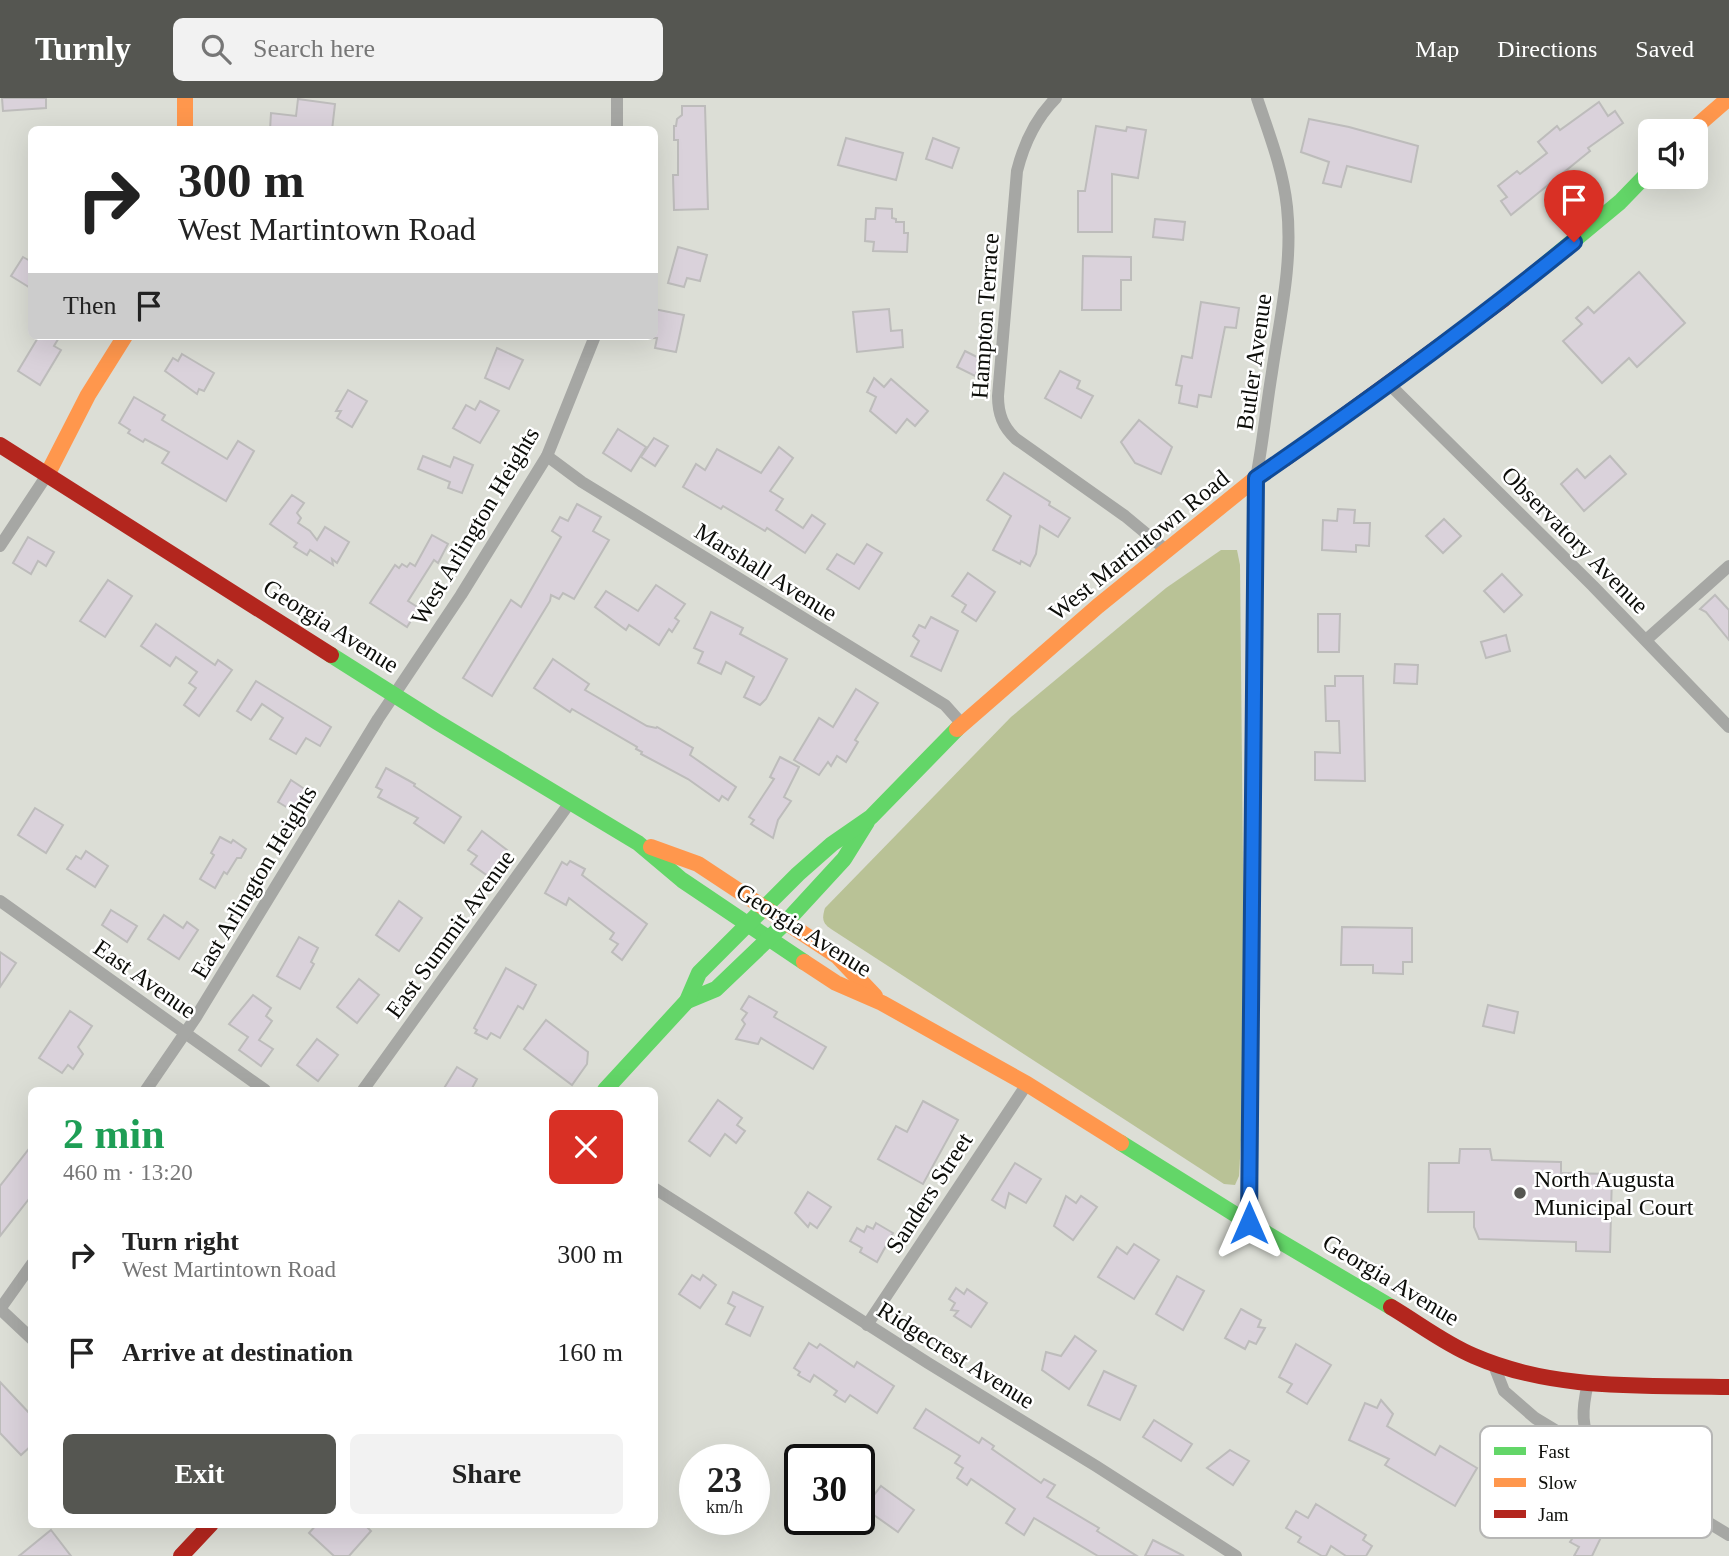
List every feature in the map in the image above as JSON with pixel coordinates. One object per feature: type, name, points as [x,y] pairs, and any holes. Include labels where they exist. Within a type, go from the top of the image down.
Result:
[{"type":"main road","points":[[185,98],[186,126]]},
{"type":"main road","points":[[1705,119],[1729,98]]},
{"type":"main road","name":"West Martintown Road","points":[[687,1001],[699,973],[832,844],[871,817],[962,724],[1166,550],[1256,478],[1504,299],[1574,242],[1638,183]]},
{"type":"main road","points":[[47,475],[88,395],[122,340]]},
{"type":"main road","name":"Georgia Avenue","points":[[0,445],[638,843],[682,880],[836,983],[882,1003],[1027,1084],[1249,1223],[1473,1356],[1549,1379],[1587,1383],[1729,1387]]},
{"type":"main road","name":"West Martintown Road","points":[[687,1001],[716,989],[786,922],[845,859],[871,817]]},
{"type":"main road","name":"Georgia Avenue","points":[[638,843],[698,864],[837,956],[882,1003]]},
{"type":"main road","points":[[608,1087],[687,1001]]},
{"type":"main road","points":[[181,1556],[207,1528]]},
{"type":"street","points":[[617,98],[617,126]]},
{"type":"street","name":"Hampton Terrace","points":[[1055,98],[1027,138],[1017,171],[998,396],[999,414],[1008,432],[1016,439],[1125,516],[1166,550]]},
{"type":"street","name":"Butler Avenue","points":[[1249,1223],[1256,478],[1266,430],[1286,284],[1289,231],[1281,172],[1258,98]]},
{"type":"street","name":"West Arlington Heights","points":[[396,694],[547,456],[593,340]]},
{"type":"street","name":"Observatory Avenue","points":[[1389,384],[1646,640],[1729,727]]},
{"type":"street","name":"Marshall Avenue","points":[[547,456],[582,482],[945,705],[962,724]]},
{"type":"street","points":[[0,546],[47,475]]},
{"type":"street","points":[[1646,640],[1729,566]]},
{"type":"street","name":"East Arlington Heights","points":[[148,1087],[185,1033],[396,694]]},
{"type":"street","name":"East Summit Avenue","points":[[365,1087],[571,802]]},
{"type":"street","name":"East Avenue","points":[[0,901],[261,1087]]},
{"type":"street","name":"Sanders Street","points":[[867,1325],[1027,1084]]},
{"type":"street","name":"Ridgecrest Avenue","points":[[658,1191],[867,1325],[1097,1465],[1236,1556]]},
{"type":"street","points":[[28,1270],[0,1309],[28,1335]]},
{"type":"street","points":[[1493,1363],[1504,1391],[1548,1426]]},
{"type":"street","points":[[1583,1426],[1582,1409],[1587,1383]]},
{"type":"street","points":[[1712,1525],[1729,1535]]},
{"type":"green space","points":[[1221,550],[1237,550],[1240,565],[1245,1068],[1239,1176],[1235,1185],[1224,1184],[831,929],[823,917],[825,908],[1011,717],[1166,588]]},
{"type":"building","points":[[2,98],[46,98],[46,108],[3,111]]},
{"type":"building","points":[[298,99],[335,104],[332,126],[270,126],[271,113],[296,116]]},
{"type":"building","points":[[1599,102],[1608,116],[1615,111],[1623,123],[1588,148],[1590,151],[1511,215],[1501,201],[1507,197],[1498,186],[1517,171],[1520,174],[1547,153],[1538,142],[1557,126],[1560,130]]},
{"type":"building","points":[[682,106],[705,106],[708,209],[674,210],[673,175],[678,175],[678,140],[674,140],[674,126],[682,115]]},
{"type":"building","points":[[1309,119],[1418,146],[1411,182],[1347,166],[1341,187],[1323,183],[1329,162],[1301,152]]},
{"type":"building","points":[[1096,126],[1126,131],[1127,127],[1146,130],[1138,178],[1112,174],[1112,232],[1078,232],[1078,191],[1085,191]]},
{"type":"building","points":[[846,138],[903,153],[896,180],[838,165]]},
{"type":"building","points":[[933,138],[959,148],[952,168],[926,159]]},
{"type":"building","points":[[876,208],[892,209],[892,218],[896,219],[896,222],[904,222],[904,233],[908,233],[907,252],[873,251],[874,242],[865,241],[866,219],[875,219]]},
{"type":"building","points":[[1155,219],[1185,222],[1183,240],[1153,237]]},
{"type":"building","points":[[678,247],[707,255],[700,281],[687,278],[684,287],[668,283]]},
{"type":"building","points":[[1083,256],[1131,257],[1131,280],[1121,280],[1121,310],[1082,310]]},
{"type":"building","points":[[23,257],[28,260],[28,287],[11,276]]},
{"type":"building","points":[[1639,272],[1685,323],[1637,367],[1629,358],[1602,383],[1563,341],[1582,324],[1576,318],[1588,307],[1594,313]]},
{"type":"building","points":[[1201,302],[1239,308],[1236,328],[1225,327],[1211,397],[1199,395],[1197,407],[1179,403],[1182,386],[1176,385],[1182,356],[1192,358]]},
{"type":"building","points":[[889,309],[891,331],[902,330],[903,347],[857,352],[853,312]]},
{"type":"building","points":[[658,310],[684,315],[676,352],[655,348],[658,340]]},
{"type":"building","points":[[37,340],[58,340],[54,346],[61,350],[40,385],[18,371]]},
{"type":"building","points":[[497,348],[523,360],[509,389],[485,378]]},
{"type":"building","points":[[965,351],[983,360],[975,376],[957,367]]},
{"type":"building","points":[[182,354],[214,373],[204,391],[199,389],[197,394],[165,371],[173,358],[178,361]]},
{"type":"building","points":[[1060,371],[1080,381],[1077,388],[1093,396],[1081,418],[1045,398]]},
{"type":"building","points":[[874,378],[884,387],[891,379],[928,411],[915,426],[907,419],[896,433],[870,411],[876,397],[867,392]]},
{"type":"building","points":[[348,390],[367,401],[352,427],[337,418],[341,411],[336,411]]},
{"type":"building","points":[[134,397],[165,415],[162,420],[227,459],[238,441],[254,451],[226,501],[162,463],[169,452],[145,439],[143,442],[128,433],[130,430],[119,423]]},
{"type":"building","points":[[480,401],[499,411],[480,443],[453,428],[466,405],[475,410]]},
{"type":"building","points":[[1139,420],[1172,447],[1161,474],[1135,463],[1121,442]]},
{"type":"building","points":[[618,429],[646,447],[631,471],[603,453]]},
{"type":"building","points":[[654,438],[668,446],[655,466],[641,457]]},
{"type":"building","points":[[779,447],[793,458],[770,491],[783,499],[776,510],[803,528],[812,515],[825,524],[805,553],[767,528],[765,531],[723,506],[721,509],[683,487],[696,464],[705,470],[717,449],[761,473]]},
{"type":"building","points":[[423,456],[450,467],[454,457],[473,465],[462,493],[448,488],[450,482],[418,469]]},
{"type":"building","points":[[1610,456],[1626,474],[1584,511],[1561,484],[1577,469],[1585,478]]},
{"type":"building","points":[[1004,473],[1070,518],[1058,537],[1040,526],[1036,554],[1030,566],[1021,561],[1020,564],[993,550],[1011,516],[987,500]]},
{"type":"building","points":[[292,495],[304,503],[297,513],[301,518],[298,523],[317,540],[325,527],[349,542],[337,563],[332,559],[333,565],[310,550],[307,555],[294,547],[297,543],[270,524]]},
{"type":"building","points":[[577,504],[601,517],[593,531],[609,540],[574,599],[563,593],[559,599],[551,595],[550,601],[492,696],[463,678],[511,600],[521,607],[561,537],[552,531],[560,517],[568,521]]},
{"type":"building","points":[[1338,509],[1355,510],[1354,523],[1370,523],[1369,546],[1356,545],[1356,552],[1322,550],[1323,520],[1337,521]]},
{"type":"building","points":[[1444,519],[1461,536],[1443,553],[1426,536]]},
{"type":"building","points":[[432,535],[448,544],[438,563],[434,560],[408,601],[419,608],[407,627],[370,603],[395,565],[399,568],[402,564],[407,567],[410,563],[415,566]]},
{"type":"building","points":[[28,537],[54,552],[46,566],[38,561],[31,574],[13,563]]},
{"type":"building","points":[[867,544],[882,553],[859,589],[827,569],[837,554],[854,564]]},
{"type":"building","points":[[968,573],[995,592],[976,621],[962,612],[966,605],[952,596]]},
{"type":"building","points":[[1502,574],[1522,595],[1504,612],[1484,591]]},
{"type":"building","points":[[108,580],[132,596],[105,637],[80,621]]},
{"type":"building","points":[[656,585],[685,604],[675,618],[679,621],[672,632],[669,629],[659,645],[629,625],[626,630],[595,607],[606,591],[638,611]]},
{"type":"building","points":[[1715,595],[1729,610],[1729,640],[1706,612],[1700,609]]},
{"type":"building","points":[[711,612],[743,628],[740,634],[787,659],[766,699],[760,705],[744,697],[754,677],[726,662],[721,674],[698,663],[703,652],[694,648]]},
{"type":"building","points":[[1318,614],[1340,614],[1339,652],[1318,652]]},
{"type":"building","points":[[931,617],[958,631],[941,671],[911,656],[919,641],[913,636],[919,625],[925,628]]},
{"type":"building","points":[[156,624],[215,665],[218,660],[232,670],[199,716],[184,705],[196,688],[189,683],[197,672],[176,657],[170,666],[141,646]]},
{"type":"building","points":[[1506,635],[1510,651],[1486,658],[1481,642]]},
{"type":"building","points":[[553,659],[589,684],[585,690],[647,726],[657,727],[693,748],[690,755],[736,787],[728,800],[722,796],[719,801],[688,779],[641,754],[637,747],[572,709],[570,712],[534,688]]},
{"type":"building","points":[[1395,664],[1418,665],[1417,684],[1394,683]]},
{"type":"building","points":[[1335,676],[1363,676],[1365,781],[1315,780],[1315,752],[1340,753],[1339,721],[1326,721],[1325,686],[1335,686]]},
{"type":"building","points":[[256,681],[331,727],[320,746],[306,738],[296,754],[270,739],[283,718],[262,704],[251,720],[237,711]]},
{"type":"building","points":[[856,689],[878,703],[855,740],[858,742],[846,762],[837,756],[831,766],[828,762],[819,775],[794,760],[819,718],[833,727]]},
{"type":"building","points":[[780,757],[799,767],[784,797],[791,801],[778,820],[773,838],[751,824],[754,820],[749,817],[774,779],[770,777]]},
{"type":"building","points":[[386,768],[415,784],[414,786],[461,817],[444,843],[414,823],[418,818],[378,797],[382,790],[376,787]]},
{"type":"building","points":[[291,780],[306,790],[293,811],[278,802]]},
{"type":"building","points":[[35,808],[63,825],[46,853],[18,835]]},
{"type":"building","points":[[482,831],[507,850],[488,876],[471,864],[477,856],[468,850]]},
{"type":"building","points":[[220,837],[231,843],[233,840],[246,849],[227,874],[224,872],[215,888],[200,879],[214,855],[211,853]]},
{"type":"building","points":[[86,851],[108,866],[95,887],[67,869],[76,856],[81,859]]},
{"type":"building","points":[[570,861],[585,869],[582,875],[647,924],[622,960],[612,952],[618,944],[610,939],[614,933],[569,898],[566,905],[545,893],[562,862],[567,865]]},
{"type":"building","points":[[399,901],[422,918],[399,951],[376,935]]},
{"type":"building","points":[[111,910],[137,926],[127,942],[102,925]]},
{"type":"building","points":[[164,915],[183,928],[187,922],[198,930],[179,959],[148,939]]},
{"type":"building","points":[[1342,927],[1412,928],[1412,962],[1403,962],[1403,974],[1373,973],[1373,965],[1341,965]]},
{"type":"building","points":[[299,937],[318,948],[311,962],[314,964],[300,989],[277,976]]},
{"type":"building","points":[[0,952],[16,963],[0,987]]},
{"type":"building","points":[[506,968],[536,985],[523,1009],[518,1006],[500,1038],[491,1033],[487,1039],[475,1033],[477,1030],[474,1028]]},
{"type":"building","points":[[359,979],[379,995],[357,1023],[337,1007]]},
{"type":"building","points":[[253,995],[271,1008],[266,1016],[272,1021],[259,1040],[273,1049],[261,1066],[239,1050],[248,1037],[229,1024]]},
{"type":"building","points":[[749,996],[777,1012],[774,1017],[826,1047],[813,1069],[761,1038],[758,1044],[736,1039],[745,1024],[742,1020],[747,1013],[741,1009]]},
{"type":"building","points":[[1488,1005],[1518,1012],[1514,1033],[1483,1026]]},
{"type":"building","points":[[70,1011],[92,1026],[78,1047],[83,1054],[73,1069],[68,1065],[62,1073],[39,1058]]},
{"type":"building","points":[[546,1020],[588,1052],[587,1064],[572,1085],[524,1049]]},
{"type":"building","points":[[317,1039],[338,1055],[318,1081],[297,1065]]},
{"type":"building","points":[[457,1067],[477,1079],[473,1087],[445,1087]]},
{"type":"building","points":[[718,1100],[742,1118],[737,1125],[745,1131],[736,1143],[725,1134],[710,1156],[689,1141]]},
{"type":"building","points":[[923,1101],[958,1120],[923,1184],[878,1159],[896,1126],[907,1132]]},
{"type":"building","name":"North Augusta Municipal Court","points":[[1460,1149],[1490,1149],[1492,1160],[1561,1162],[1561,1173],[1612,1174],[1610,1252],[1576,1251],[1576,1242],[1479,1239],[1474,1227],[1474,1212],[1428,1212],[1429,1163],[1459,1163]]},
{"type":"building","points":[[28,1150],[28,1200],[0,1236],[0,1186]]},
{"type":"building","points":[[1015,1163],[1041,1179],[1026,1203],[1009,1193],[1005,1208],[992,1200]]},
{"type":"building","points":[[808,1192],[831,1207],[817,1228],[810,1223],[808,1227],[795,1213]]},
{"type":"building","points":[[1066,1196],[1076,1203],[1081,1196],[1097,1207],[1073,1240],[1054,1226]]},
{"type":"building","points":[[876,1223],[893,1233],[877,1262],[860,1252],[862,1248],[850,1241],[857,1228],[864,1232],[867,1226],[873,1229]]},
{"type":"building","points":[[1134,1244],[1159,1260],[1134,1299],[1098,1277],[1117,1247],[1127,1254]]},
{"type":"building","points":[[692,1275],[700,1280],[703,1275],[716,1285],[700,1308],[679,1294]]},
{"type":"building","points":[[1177,1276],[1204,1291],[1183,1330],[1156,1314]]},
{"type":"building","points":[[956,1288],[964,1294],[967,1289],[987,1303],[971,1327],[954,1316],[958,1311],[951,1310],[955,1303],[949,1299]]},
{"type":"building","points":[[733,1292],[763,1307],[750,1336],[726,1324],[735,1307],[728,1303]]},
{"type":"building","points":[[1241,1309],[1261,1320],[1258,1327],[1265,1328],[1256,1344],[1249,1341],[1245,1349],[1225,1338]]},
{"type":"building","points":[[1075,1336],[1096,1351],[1069,1389],[1042,1370],[1046,1352],[1061,1356]]},
{"type":"building","points":[[809,1343],[817,1348],[820,1344],[854,1367],[857,1362],[894,1386],[877,1413],[850,1395],[845,1402],[834,1395],[837,1391],[814,1375],[810,1382],[798,1375],[800,1372],[794,1368]]},
{"type":"building","points":[[1296,1344],[1331,1365],[1307,1404],[1287,1392],[1292,1384],[1279,1377]]},
{"type":"building","points":[[1104,1371],[1136,1386],[1120,1420],[1088,1405]]},
{"type":"building","points":[[0,1382],[28,1412],[28,1449],[21,1455],[0,1433]]},
{"type":"building","points":[[1381,1400],[1393,1414],[1387,1426],[1435,1455],[1440,1446],[1477,1468],[1455,1506],[1385,1465],[1389,1459],[1349,1440],[1365,1403],[1377,1408]]},
{"type":"building","points":[[926,1409],[979,1443],[982,1438],[994,1446],[992,1449],[1041,1483],[1044,1479],[1055,1485],[1047,1497],[1099,1528],[1097,1531],[1137,1556],[1098,1556],[1034,1518],[1024,1535],[1006,1523],[1015,1509],[971,1479],[967,1485],[957,1478],[963,1468],[955,1463],[960,1456],[914,1428]]},
{"type":"building","points":[[1154,1420],[1192,1444],[1181,1461],[1143,1437]]},
{"type":"building","points":[[1230,1450],[1249,1461],[1233,1485],[1207,1468]]},
{"type":"building","points":[[881,1486],[914,1510],[898,1532],[875,1516],[875,1494]]},
{"type":"building","points":[[1316,1504],[1366,1535],[1363,1540],[1372,1546],[1366,1556],[1346,1556],[1331,1546],[1326,1556],[1322,1556],[1298,1542],[1301,1537],[1286,1528],[1296,1511],[1308,1518]]},
{"type":"building","points":[[313,1528],[368,1528],[371,1531],[349,1556],[334,1556],[309,1533]]},
{"type":"building","points":[[51,1530],[71,1556],[19,1556]]},
{"type":"building","points":[[1601,1538],[1592,1556],[1574,1556],[1579,1547],[1570,1542],[1572,1539]]},
{"type":"building","points":[[1153,1540],[1184,1556],[1145,1556]]},
{"type":"traffic: fast","points":[[1543,266],[1620,202],[1638,183]]},
{"type":"traffic: fast","points":[[331,655],[638,843],[682,880],[804,962]]},
{"type":"traffic: fast","points":[[608,1087],[687,1001],[699,973],[798,874],[832,844],[871,817],[957,729]]},
{"type":"traffic: fast","points":[[687,1001],[716,989],[786,922],[844,859],[867,822]]},
{"type":"traffic: fast","points":[[1121,1143],[1391,1307]]},
{"type":"traffic: slow","points":[[185,98],[185,126]]},
{"type":"traffic: slow","points":[[1705,119],[1729,98]]},
{"type":"traffic: slow","points":[[47,475],[88,395],[122,340]]},
{"type":"traffic: slow","points":[[957,729],[1098,606],[1256,478],[1286,458]]},
{"type":"traffic: slow","points":[[651,847],[698,864],[837,956],[875,996]]},
{"type":"traffic: slow","points":[[804,962],[836,983],[882,1003],[1027,1084],[1121,1143]]},
{"type":"traffic: jam","points":[[1286,458],[1504,299],[1543,266]]},
{"type":"traffic: jam","points":[[0,445],[331,655]]},
{"type":"traffic: jam","points":[[1391,1307],[1463,1351],[1504,1367],[1536,1375],[1567,1381],[1632,1386],[1729,1387]]},
{"type":"traffic: jam","points":[[181,1556],[207,1528]]},
{"type":"place","name":"North Augusta Municipal Court","points":[[1520,1193]]},
{"type":"route","points":[[1249,1223],[1256,478],[1324,432],[1471,324],[1574,242]]}]
